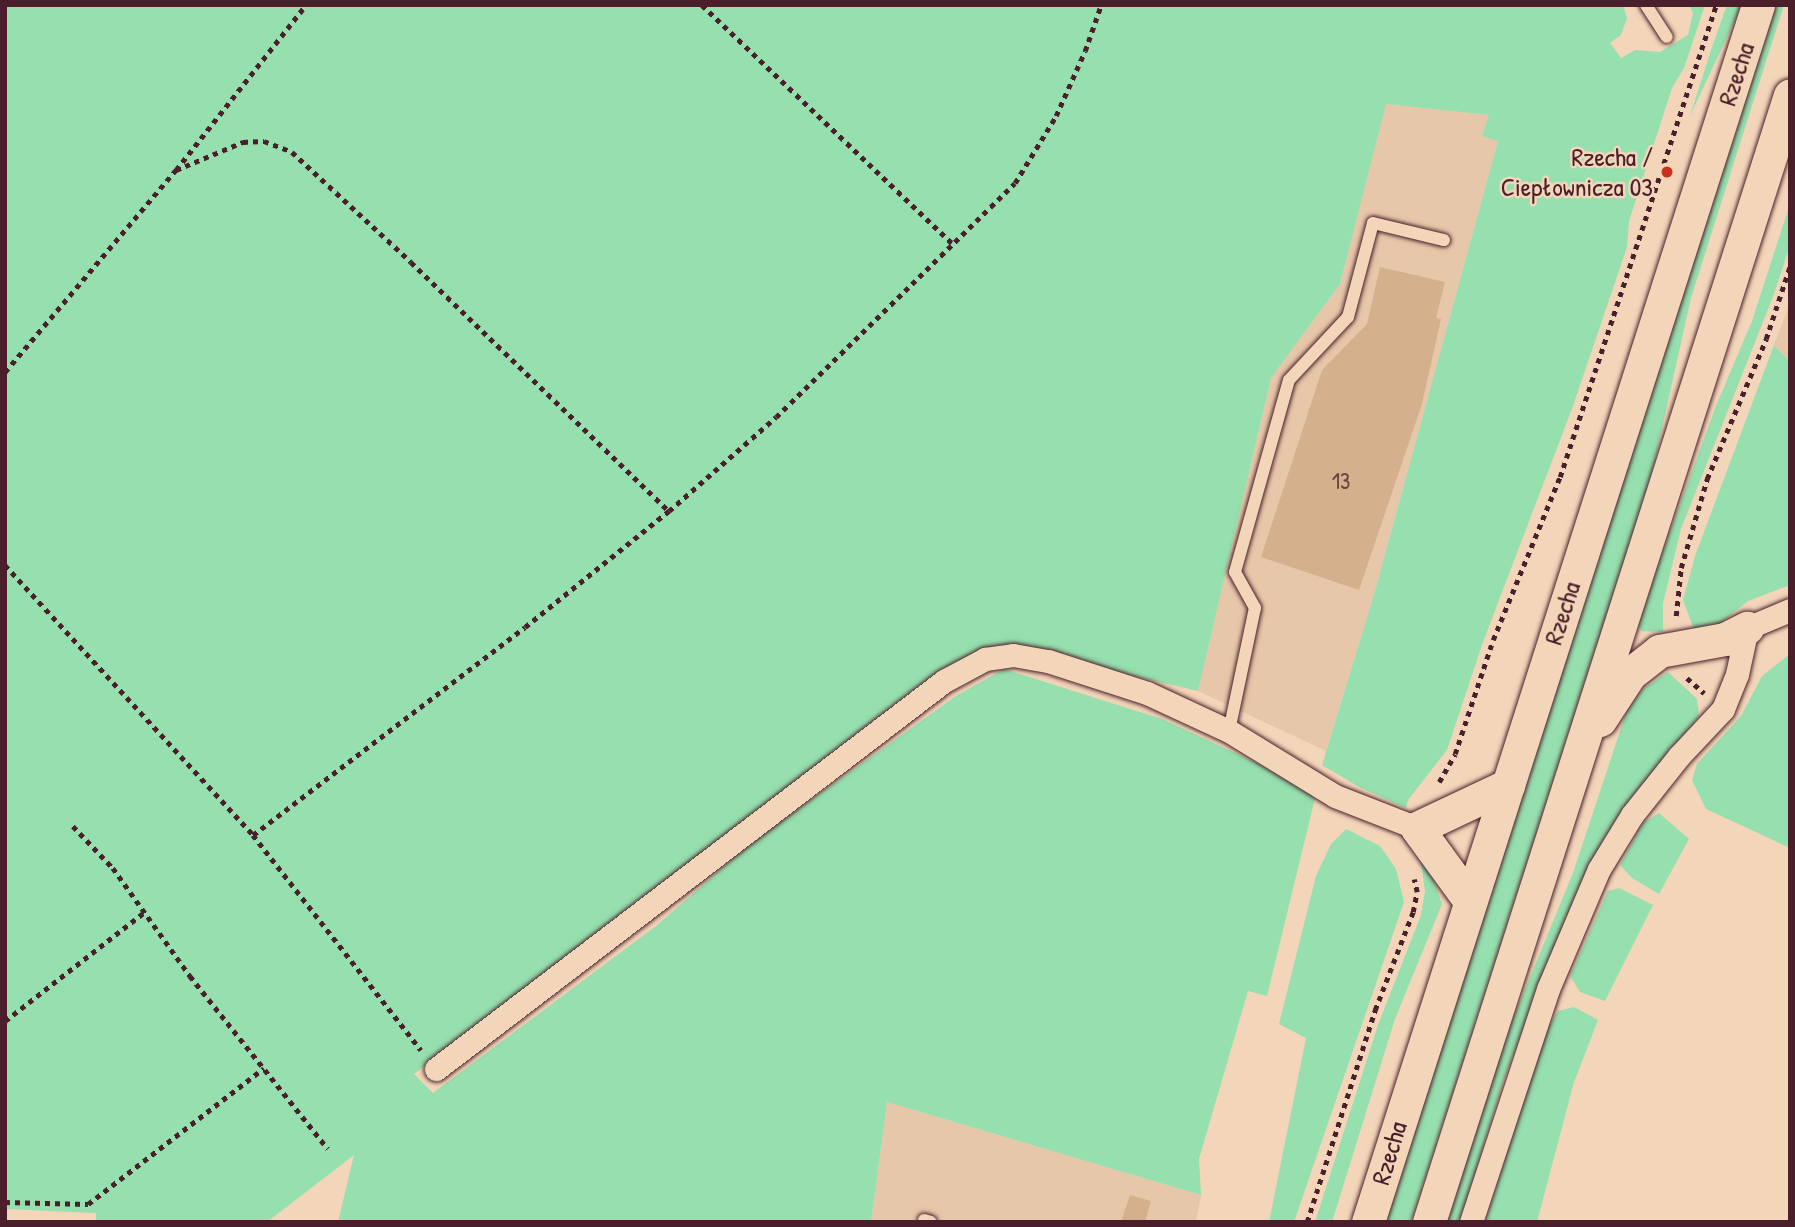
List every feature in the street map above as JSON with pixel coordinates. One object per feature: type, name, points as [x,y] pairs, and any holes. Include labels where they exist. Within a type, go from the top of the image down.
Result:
[{"type":"main road","name":"Rzecha","points":[[1368,1222],[1758,5]]},
{"type":"main road","points":[[1429,1222],[1790,95]]},
{"type":"main road","points":[[1578,754],[1630,674],[1658,651],[1725,639],[1747,628]]},
{"type":"main road","points":[[1470,901],[1417,828],[1508,785]]},
{"type":"street","points":[[1471,1222],[1548,989],[1599,869],[1632,815],[1679,755],[1723,709],[1737,674],[1747,628],[1790,610]]},
{"type":"street","points":[[436,1069],[944,681],[985,659],[1013,655],[1048,661],[1147,693],[1229,731],[1335,796],[1417,828]]},
{"type":"lane","points":[[1646,5],[1668,37]]},
{"type":"lane","points":[[1229,731],[1255,608],[1235,572],[1289,380],[1348,317],[1373,223],[1444,240]]},
{"type":"path","points":[[5,372],[176,170],[306,5]]},
{"type":"path","points":[[702,5],[952,243]]},
{"type":"path","points":[[253,835],[525,627],[669,511],[776,417],[1015,184],[1056,116],[1085,51],[1101,5]]},
{"type":"path","points":[[1307,1222],[1371,1022],[1413,912],[1417,892],[1413,870],[1417,828],[1455,754],[1493,640],[1535,531],[1560,477],[1716,5]]},
{"type":"path","points":[[176,170],[243,142],[264,141],[292,152],[411,262],[669,511]]},
{"type":"path","points":[[1723,709],[1681,673],[1675,608],[1681,568],[1707,478],[1766,339],[1790,266]]},
{"type":"path","points":[[5,565],[253,835],[436,1069]]},
{"type":"path","points":[[74,826],[113,869],[143,913],[328,1149]]},
{"type":"path","points":[[5,1021],[143,913]]},
{"type":"path","points":[[5,1202],[88,1204],[264,1068]]},
{"type":"shaded area","points":[[1385,104],[1490,115],[1482,135],[1498,141],[1375,591],[1326,751],[1198,691],[1271,378],[1340,284]]},
{"type":"shaded area","points":[[1790,304],[1790,362],[1774,345]]},
{"type":"shaded area","points":[[887,1102],[1201,1195],[1196,1222],[871,1222]]},
{"type":"green space","points":[[5,5],[1623,5],[1627,18],[1621,35],[1610,43],[1621,58],[1635,50],[1660,52],[1688,35],[1693,13],[1689,5],[1705,5],[1684,68],[1672,88],[1629,221],[1627,247],[1573,406],[1483,642],[1447,750],[1408,800],[1406,808],[1359,787],[1322,765],[1375,591],[1498,141],[1482,136],[1489,115],[1386,104],[1340,284],[1271,378],[1198,691],[1000,645],[936,674],[414,1074],[433,1093],[656,926],[751,843],[956,696],[1004,669],[1162,719],[1274,771],[1315,798],[1267,996],[1248,991],[1199,1159],[1201,1195],[887,1102],[871,1222],[338,1222],[354,1155],[267,1222],[96,1222],[96,1213],[5,1209]]},
{"type":"green space","points":[[1727,5],[1742,5],[1690,116],[1711,50]]},
{"type":"green space","points":[[1784,5],[1691,298],[1652,473],[1411,1222],[1385,1222],[1776,6]]},
{"type":"green space","points":[[1790,204],[1790,245],[1774,294],[1681,529],[1663,603],[1663,632],[1641,631],[1637,621],[1716,406],[1752,321]]},
{"type":"green space","points":[[1774,345],[1790,362],[1790,585],[1748,601],[1713,629],[1695,632],[1683,600],[1695,556]]},
{"type":"green space","points":[[1790,654],[1790,848],[1706,809],[1692,780],[1697,764],[1741,716],[1762,676]]},
{"type":"green space","points":[[1668,672],[1697,699],[1699,716],[1604,838],[1554,949],[1503,1082],[1460,1222],[1447,1222],[1505,1038],[1573,873],[1627,710],[1643,689]]},
{"type":"green space","points":[[1659,813],[1689,839],[1659,894],[1632,878],[1620,865],[1643,823]]},
{"type":"green space","points":[[1346,829],[1380,846],[1396,869],[1404,902],[1294,1222],[1269,1222],[1306,1038],[1279,1024],[1316,876],[1331,844]]},
{"type":"green space","points":[[1421,862],[1432,875],[1442,904],[1395,1019],[1332,1222],[1315,1222],[1378,1025],[1421,915],[1425,891]]},
{"type":"green space","points":[[1619,888],[1653,905],[1605,1001],[1580,992],[1570,976],[1608,891]]},
{"type":"green space","points":[[1574,1007],[1598,1020],[1574,1082],[1537,1222],[1485,1222],[1544,1034],[1558,1011]]},
{"type":"building","points":[[1380,267],[1445,282],[1436,318],[1441,319],[1422,404],[1359,590],[1261,557],[1322,370],[1367,324]]},
{"type":"building","points":[[1130,1195],[1151,1201],[1145,1222],[1121,1222]]},
{"type":"place","name":"Rzecha / Ciepłownicza 03","points":[[1667,172]]}]
